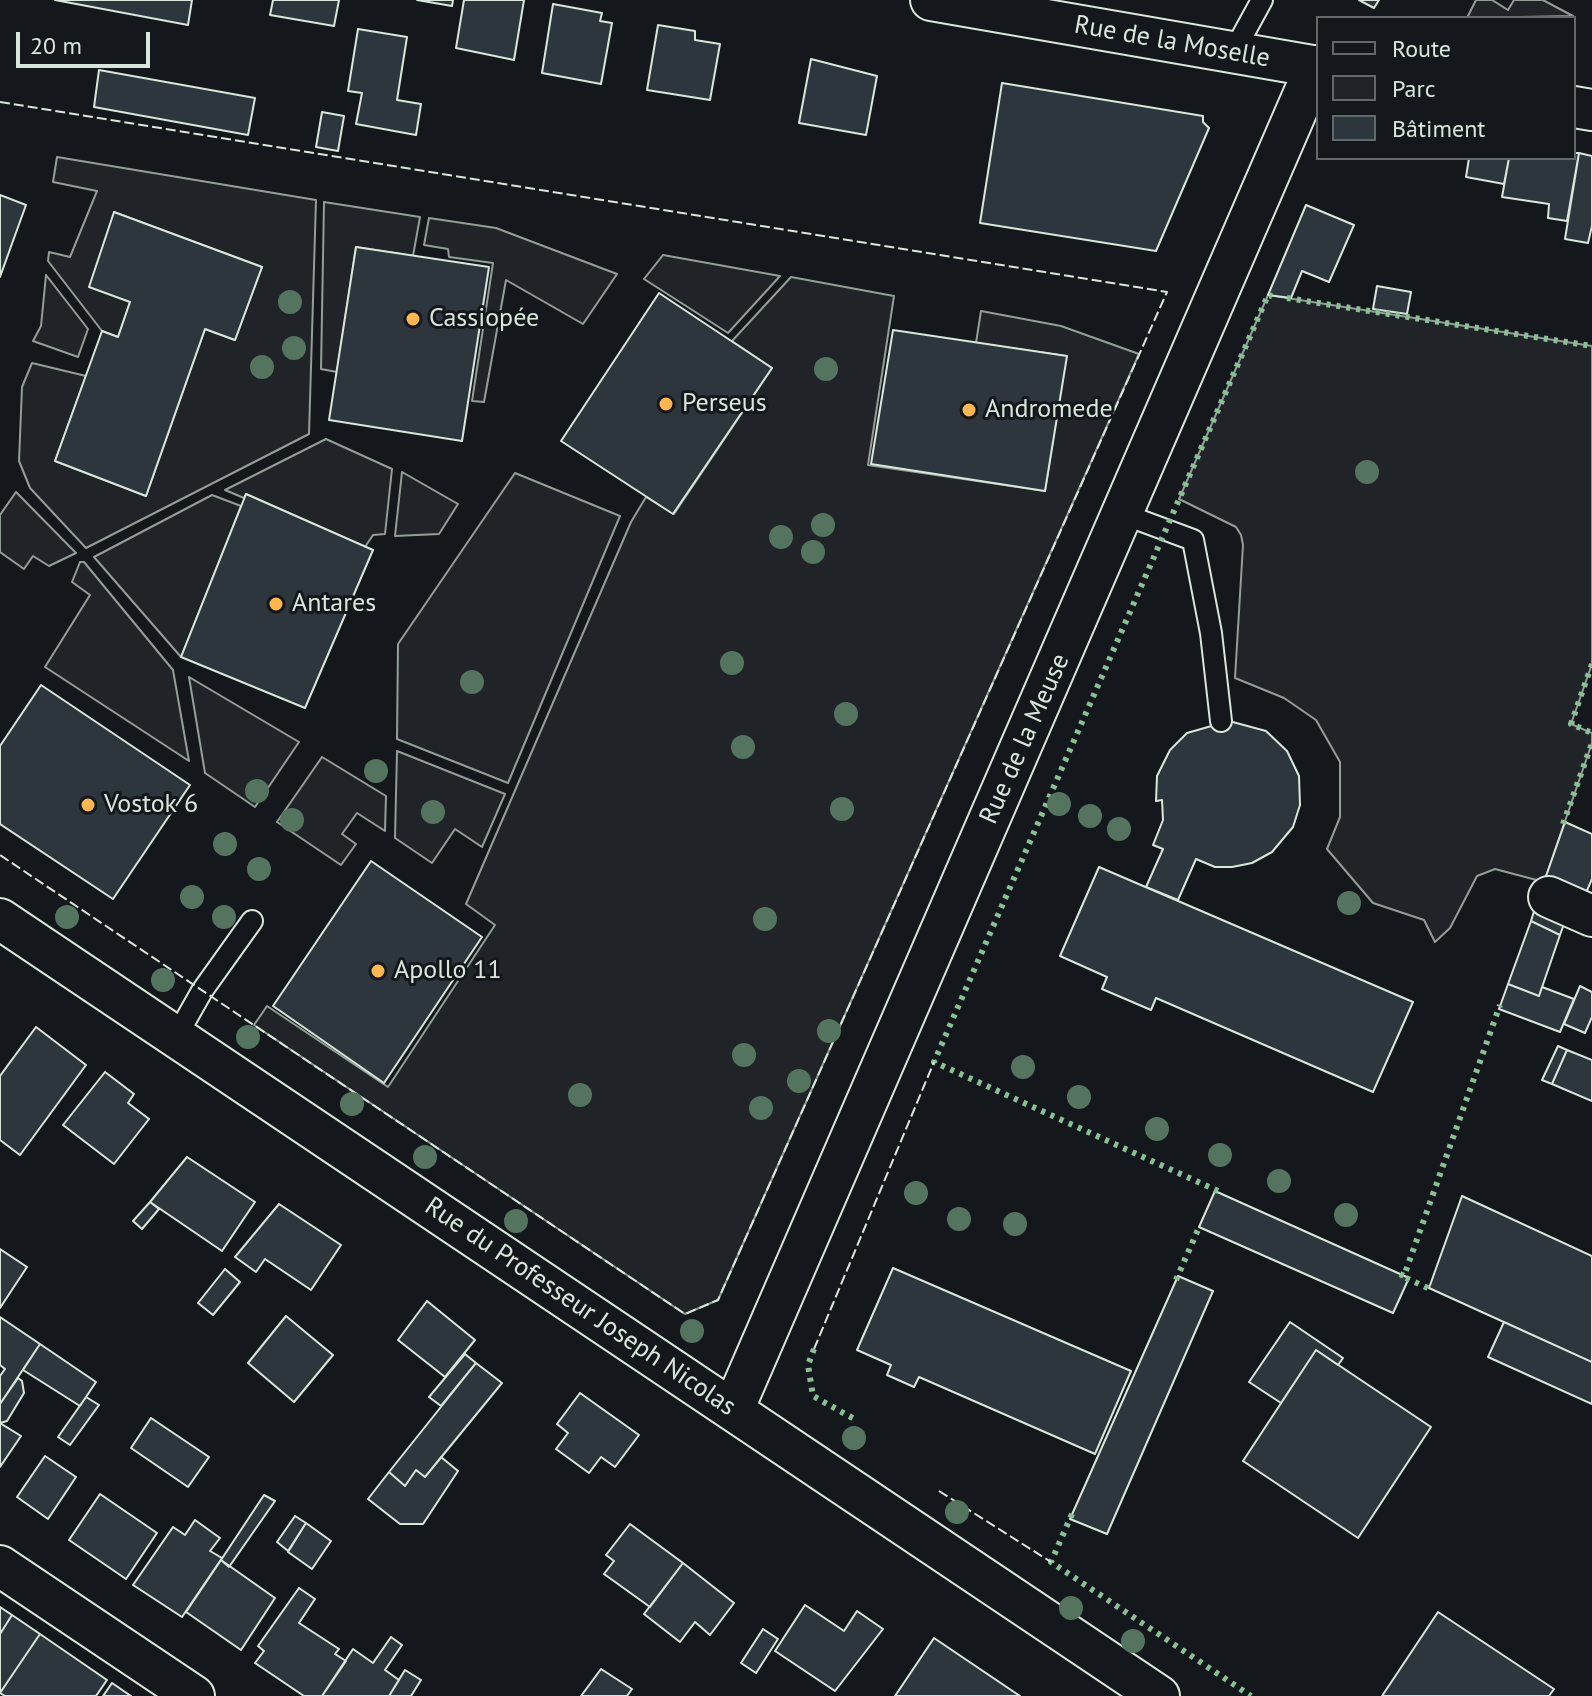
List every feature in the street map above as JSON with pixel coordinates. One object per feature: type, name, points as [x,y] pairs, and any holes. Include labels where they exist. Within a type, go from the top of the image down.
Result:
[{"type":"street","name":"Rue de la Moselle","points":[[931,0],[1063,11],[1233,53],[1316,67]]},
{"type":"street","name":"Rue de la Meuse","points":[[733,1410],[1316,69]]},
{"type":"street","points":[[1549,897],[1592,916]]},
{"type":"street","name":"Rue du Professeur Joseph Nicolas","points":[[0,919],[1159,1696]]},
{"type":"street","points":[[0,1566],[194,1696]]},
{"type":"lane","points":[[1233,53],[1262,0]]},
{"type":"lane","points":[[1123,514],[1193,540],[1211,633],[1221,721]]},
{"type":"lane","points":[[176,1037],[202,991],[252,921]]},
{"type":"green space","points":[[1476,0],[1492,0],[1508,10],[1514,0],[1543,0],[1573,16],[1468,16]]},
{"type":"green space","points":[[57,157],[316,200],[309,434],[86,548],[30,488],[19,461],[22,387],[32,363],[86,376],[55,461],[146,496],[205,329],[235,340],[262,267],[114,212],[130,302],[118,337],[102,331],[48,261],[49,252],[70,257],[97,191],[53,182]]},
{"type":"green space","points":[[324,202],[420,217],[413,256],[356,247],[337,372],[321,369]]},
{"type":"green space","points":[[429,218],[496,228],[617,274],[583,324],[506,280],[484,402],[472,401],[493,263],[449,257],[448,249],[424,245]]},
{"type":"green space","points":[[663,255],[780,276],[728,333],[644,279]]},
{"type":"green space","points":[[46,275],[88,329],[78,357],[33,341],[41,326]]},
{"type":"green space","points":[[791,277],[894,296],[868,465],[1045,491],[1066,356],[976,343],[981,311],[1061,326],[1139,354],[718,1300],[685,1314],[254,1025],[267,1006],[388,1087],[495,925],[466,904],[631,522],[646,497],[674,514],[772,368],[732,341]]},
{"type":"green space","points":[[1268,295],[1592,346],[1592,664],[1571,724],[1592,733],[1592,743],[1544,882],[1495,869],[1477,876],[1450,928],[1435,942],[1424,920],[1373,903],[1327,849],[1340,817],[1340,762],[1316,720],[1284,698],[1235,678],[1243,545],[1241,535],[1236,527],[1179,499]]},
{"type":"green space","points":[[326,439],[392,469],[385,534],[373,535],[365,547],[246,494],[244,498],[225,490]]},
{"type":"green space","points":[[402,472],[458,504],[439,534],[395,536]]},
{"type":"green space","points":[[515,473],[620,516],[508,783],[397,739],[398,644]]},
{"type":"green space","points":[[16,492],[76,553],[49,566],[33,556],[24,569],[0,552],[0,515]]},
{"type":"green space","points":[[212,495],[241,506],[181,657],[94,557]]},
{"type":"green space","points":[[80,562],[84,562],[173,670],[189,761],[45,667],[90,595],[72,582]]},
{"type":"green space","points":[[189,677],[299,742],[255,807],[205,773]]},
{"type":"green space","points":[[397,751],[505,794],[482,847],[455,829],[432,863],[395,838]]},
{"type":"green space","points":[[322,757],[386,796],[385,831],[357,813],[342,834],[356,844],[341,865],[277,822]]},
{"type":"building","points":[[55,0],[192,0],[188,25]]},
{"type":"building","points":[[273,0],[339,0],[334,26],[270,15]]},
{"type":"building","points":[[417,0],[453,0],[452,6]]},
{"type":"building","points":[[464,0],[524,0],[514,60],[456,48]]},
{"type":"building","points":[[1359,0],[1379,0],[1374,8]]},
{"type":"building","points":[[553,4],[602,13],[600,21],[612,23],[601,84],[542,73]]},
{"type":"building","points":[[658,25],[695,31],[695,40],[720,44],[710,100],[647,90]]},
{"type":"building","points":[[358,29],[407,37],[397,100],[421,104],[416,135],[356,124],[362,93],[348,91]]},
{"type":"building","points":[[811,59],[877,76],[866,135],[799,123]]},
{"type":"building","points":[[99,70],[255,98],[248,135],[94,107]]},
{"type":"building","points":[[1002,83],[1203,116],[1203,122],[1209,128],[1156,251],[980,223]]},
{"type":"building","points":[[322,112],[344,116],[338,151],[316,147]]},
{"type":"building","points":[[1576,153],[1579,153],[1567,221],[1548,218],[1549,204],[1502,197],[1509,160],[1576,160]]},
{"type":"building","points":[[1579,153],[1592,156],[1592,226],[1588,243],[1565,239]]},
{"type":"building","points":[[1469,160],[1509,160],[1504,184],[1466,177]]},
{"type":"building","points":[[0,195],[26,205],[0,277]]},
{"type":"building","points":[[1306,205],[1354,225],[1329,282],[1302,271],[1291,298],[1268,295]]},
{"type":"building","points":[[114,212],[262,267],[235,340],[205,329],[146,496],[55,461],[102,331],[118,337],[130,302],[89,287]]},
{"type":"building","name":"Cassiopée","points":[[356,247],[489,267],[462,441],[329,420]]},
{"type":"building","points":[[1377,286],[1411,292],[1407,314],[1373,309]]},
{"type":"building","name":"Perseus","points":[[659,293],[772,368],[673,514],[561,441]]},
{"type":"building","name":"Andromede","points":[[893,330],[1067,356],[1045,491],[871,464]]},
{"type":"building","name":"Antares","points":[[246,494],[373,550],[305,708],[181,657]]},
{"type":"building","name":"Vostok 6","points":[[41,685],[190,785],[113,899],[0,824],[0,746]]},
{"type":"building","points":[[1229,721],[1266,731],[1287,751],[1299,776],[1300,805],[1293,827],[1272,852],[1252,863],[1215,867],[1196,859],[1178,900],[1146,887],[1163,849],[1153,845],[1163,820],[1162,800],[1156,801],[1157,776],[1170,750],[1187,733]]},
{"type":"building","points":[[1565,822],[1592,834],[1592,879],[1583,900],[1544,882]]},
{"type":"building","name":"Apollo 11","points":[[371,861],[482,937],[384,1083],[273,1006]]},
{"type":"building","points":[[1099,867],[1413,1002],[1373,1092],[1156,998],[1151,1010],[1102,989],[1107,977],[1060,956]]},
{"type":"building","points":[[1535,908],[1565,921],[1560,935],[1531,921]]},
{"type":"building","points":[[1531,921],[1560,935],[1539,996],[1508,984]]},
{"type":"building","points":[[1508,984],[1539,996],[1542,987],[1574,999],[1560,1032],[1499,1009]]},
{"type":"building","points":[[1580,986],[1592,992],[1592,1017],[1585,1033],[1564,1024]]},
{"type":"building","points":[[36,1027],[86,1065],[20,1155],[0,1140],[0,1076]]},
{"type":"building","points":[[1558,1046],[1567,1050],[1552,1084],[1542,1080]]},
{"type":"building","points":[[1567,1050],[1592,1060],[1592,1101],[1552,1084]]},
{"type":"building","points":[[105,1072],[134,1094],[128,1103],[149,1119],[114,1164],[63,1125]]},
{"type":"building","points":[[187,1157],[255,1202],[222,1251],[150,1202]]},
{"type":"building","points":[[1215,1191],[1409,1278],[1393,1313],[1199,1227]]},
{"type":"building","points":[[1462,1196],[1592,1256],[1592,1362],[1429,1288]]},
{"type":"building","points":[[150,1202],[159,1209],[142,1229],[133,1221]]},
{"type":"building","points":[[279,1204],[341,1245],[311,1290],[265,1259],[256,1272],[235,1257]]},
{"type":"building","points":[[0,1249],[27,1267],[0,1308]]},
{"type":"building","points":[[893,1268],[1131,1371],[1095,1454],[919,1377],[914,1387],[887,1375],[891,1365],[857,1350]]},
{"type":"building","points":[[225,1269],[240,1282],[213,1315],[198,1303]]},
{"type":"building","points":[[1178,1276],[1213,1291],[1107,1534],[1070,1519]]},
{"type":"building","points":[[427,1301],[475,1340],[445,1377],[398,1340]]},
{"type":"building","points":[[286,1316],[333,1355],[294,1402],[248,1363]]},
{"type":"building","points":[[0,1317],[40,1344],[0,1404],[0,1376],[5,1369],[0,1365]]},
{"type":"building","points":[[1290,1322],[1343,1358],[1338,1365],[1316,1350],[1281,1403],[1249,1382]]},
{"type":"building","points":[[1504,1322],[1592,1362],[1592,1404],[1488,1357]]},
{"type":"building","points":[[40,1344],[96,1382],[80,1406],[23,1370]]},
{"type":"building","points":[[1316,1350],[1431,1427],[1358,1538],[1243,1461]]},
{"type":"building","points":[[465,1354],[476,1363],[441,1406],[429,1397]]},
{"type":"building","points":[[476,1363],[502,1383],[425,1477],[416,1470],[405,1486],[389,1472]]},
{"type":"building","points":[[18,1378],[22,1381],[24,1393],[7,1421],[0,1423],[0,1404]]},
{"type":"building","points":[[580,1393],[639,1435],[615,1467],[601,1457],[589,1473],[556,1449],[568,1433],[557,1424]]},
{"type":"building","points":[[86,1397],[99,1405],[70,1445],[58,1437]]},
{"type":"building","points":[[151,1418],[209,1457],[188,1487],[131,1448]]},
{"type":"building","points":[[0,1423],[21,1436],[0,1467]]},
{"type":"building","points":[[45,1456],[76,1477],[48,1519],[17,1497]]},
{"type":"building","points":[[441,1457],[458,1471],[423,1524],[400,1524],[368,1499],[389,1472],[405,1486],[416,1470],[425,1477]]},
{"type":"building","points":[[100,1494],[157,1533],[126,1579],[69,1540]]},
{"type":"building","points":[[264,1495],[275,1501],[229,1567],[221,1560]]},
{"type":"building","points":[[295,1516],[306,1523],[288,1551],[277,1542]]},
{"type":"building","points":[[195,1520],[220,1538],[210,1551],[222,1558],[182,1617],[133,1585],[173,1527],[185,1535]]},
{"type":"building","points":[[306,1523],[331,1541],[312,1569],[288,1552]]},
{"type":"building","points":[[630,1524],[683,1563],[650,1607],[604,1574],[614,1561],[606,1555]]},
{"type":"building","points":[[221,1560],[275,1598],[241,1650],[186,1612]]},
{"type":"building","points":[[683,1563],[734,1603],[710,1635],[695,1622],[680,1642],[644,1614]]},
{"type":"building","points":[[299,1588],[315,1599],[299,1623],[339,1649],[335,1654],[346,1661],[322,1696],[304,1696],[255,1663],[264,1651],[258,1646]]},
{"type":"building","points":[[805,1605],[844,1631],[857,1611],[883,1629],[835,1691],[775,1651]]},
{"type":"building","points":[[0,1607],[12,1615],[0,1634]]},
{"type":"building","points":[[1438,1612],[1554,1689],[1549,1696],[1382,1696]]},
{"type":"building","points":[[12,1615],[40,1634],[0,1693],[0,1634]]},
{"type":"building","points":[[763,1629],[778,1639],[756,1673],[741,1663]]},
{"type":"building","points":[[40,1634],[107,1680],[96,1696],[5,1696],[0,1693]]},
{"type":"building","points":[[391,1637],[402,1645],[385,1670],[399,1680],[389,1696],[322,1696],[353,1649],[373,1663]]},
{"type":"building","points":[[934,1638],[1020,1696],[895,1696]]},
{"type":"building","points":[[601,1669],[632,1689],[627,1696],[581,1696]]},
{"type":"building","points":[[405,1670],[421,1680],[411,1696],[389,1696]]},
{"type":"building","points":[[112,1683],[131,1696],[103,1696]]},
{"type":"hedge","points":[[1218,1191],[934,1062],[1268,295],[1272,296]]},
{"type":"hedge","points":[[1287,298],[1592,346]]},
{"type":"hedge","points":[[1592,664],[1571,724],[1592,733]]},
{"type":"hedge","points":[[1563,824],[1592,743]]},
{"type":"hedge","points":[[1400,1274],[1404,1276],[1500,1005]]},
{"type":"hedge","points":[[1176,1280],[1200,1225]]},
{"type":"hedge","points":[[1406,1278],[1432,1290]]},
{"type":"hedge","points":[[814,1349],[808,1365],[813,1396],[856,1420]]},
{"type":"hedge","points":[[1072,1514],[1051,1562],[1251,1696]]},
{"type":"fence","points":[[0,102],[1167,292],[718,1300],[685,1314],[0,855]]},
{"type":"fence","points":[[814,1349],[934,1062]]},
{"type":"fence","points":[[939,1491],[1051,1562]]},
{"type":"place","name":"Cassiopée","points":[[413,319]]},
{"type":"place","name":"Perseus","points":[[666,404]]},
{"type":"place","name":"Andromede","points":[[969,410]]},
{"type":"place","name":"Antares","points":[[276,604]]},
{"type":"place","name":"Vostok 6","points":[[88,805]]},
{"type":"place","name":"Apollo 11","points":[[378,971]]}]
